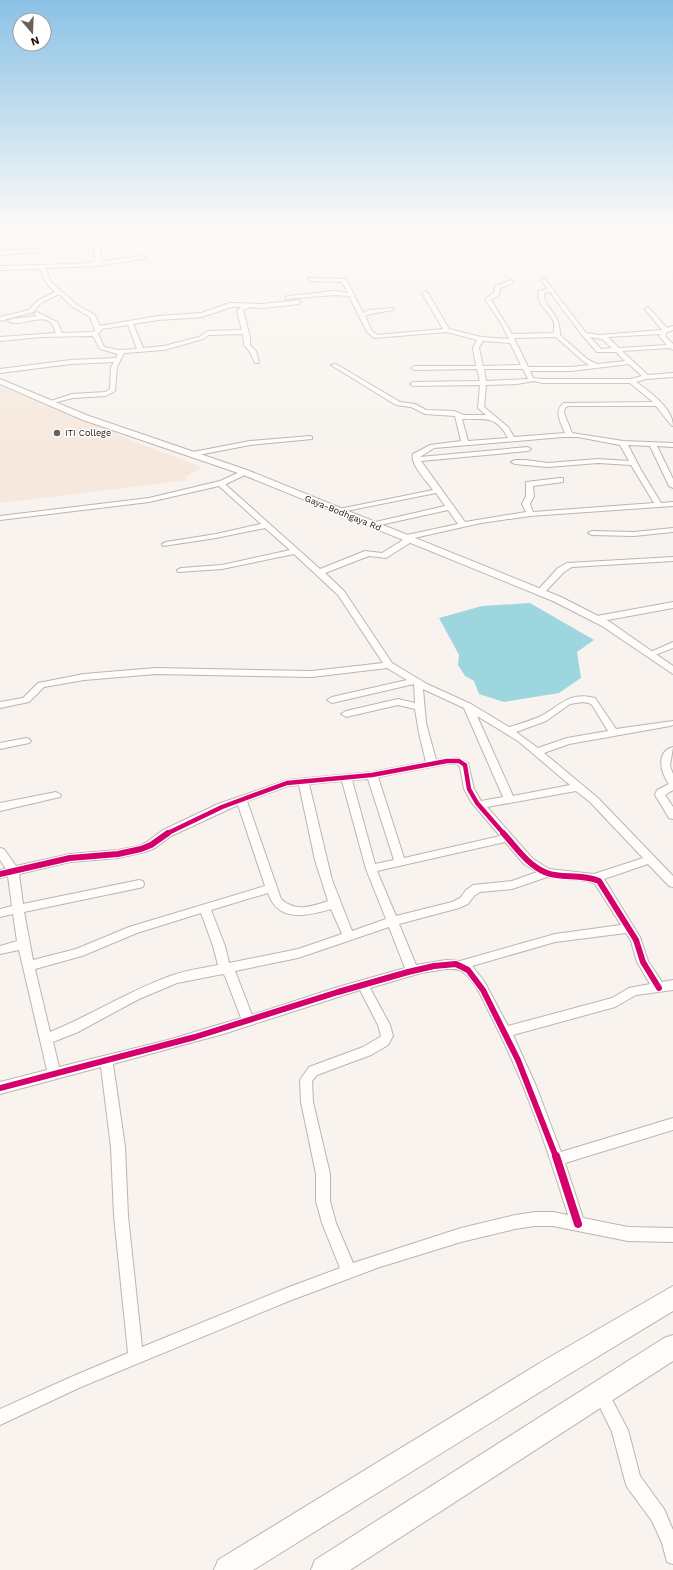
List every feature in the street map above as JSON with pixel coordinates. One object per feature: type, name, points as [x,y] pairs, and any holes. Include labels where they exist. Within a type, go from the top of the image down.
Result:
[{"type":"main road","points":[[228,1570],[552,1370],[673,1298]]},
{"type":"main road","points":[[325,1570],[673,1347]]},
{"type":"street","points":[[0,320],[33,310],[40,301]]},
{"type":"street","points":[[70,301],[93,316],[96,332],[102,348],[108,351],[119,352],[164,348],[197,340],[208,333],[234,331],[246,332]]},
{"type":"street","points":[[257,362],[253,351],[246,345],[246,332],[240,310],[267,301]]},
{"type":"street","points":[[355,301],[372,335],[376,337],[447,330],[481,339],[512,339],[557,335]]},
{"type":"street","points":[[430,301],[447,330]]},
{"type":"street","points":[[490,301],[504,323],[532,380]]},
{"type":"street","points":[[543,301],[556,320],[557,335],[585,360],[596,366]]},
{"type":"street","points":[[559,301],[584,334],[599,350],[672,347]]},
{"type":"street","points":[[0,339],[96,332],[130,323],[158,318],[202,315],[230,305],[251,306],[298,302]]},
{"type":"street","points":[[361,316],[369,312],[391,308]]},
{"type":"street","points":[[648,309],[665,329],[662,336],[672,347]]},
{"type":"street","points":[[33,310],[52,320],[56,324],[60,335]]},
{"type":"street","points":[[0,320],[24,321],[42,316]]},
{"type":"street","points":[[130,323],[141,350]]},
{"type":"street","points":[[584,334],[601,336],[664,332],[673,328]]},
{"type":"street","points":[[601,336],[646,377]]},
{"type":"street","points":[[481,339],[476,348],[483,382],[481,408],[484,413],[493,417],[506,428],[512,439]]},
{"type":"street","points":[[50,403],[72,396],[106,394],[113,390],[114,367],[121,354],[119,352]]},
{"type":"street","points":[[0,371],[71,362],[117,360]]},
{"type":"street","points":[[414,368],[481,367],[552,370],[629,362]]},
{"type":"street","points":[[334,365],[395,402],[413,406],[425,412],[458,415],[463,417],[493,417]]},
{"type":"street","points":[[413,384],[532,380],[631,381],[646,377],[673,375]]},
{"type":"street","name":"Gaya-Bodhgaya Rd","points":[[0,381],[50,403],[125,432],[244,472],[371,525],[540,592],[597,619],[668,664],[673,671]]},
{"type":"street","points":[[631,381],[645,389],[670,415],[673,424]]},
{"type":"street","points":[[570,434],[562,413],[562,407],[566,404],[658,404]]},
{"type":"street","points":[[458,415],[465,442]]},
{"type":"street","points":[[463,525],[437,491],[416,459],[418,452],[428,447],[465,442],[570,434],[623,443],[673,445]]},
{"type":"street","points":[[193,454],[250,443],[310,438]]},
{"type":"street","points":[[623,443],[633,463],[659,505]]},
{"type":"street","points":[[652,444],[673,486]]},
{"type":"street","points":[[416,459],[528,449]]},
{"type":"street","points":[[515,462],[548,465],[601,460],[633,463]]},
{"type":"street","points":[[663,466],[673,465]]},
{"type":"street","points":[[0,518],[149,500],[222,483],[244,472]]},
{"type":"street","points":[[530,514],[526,504],[530,496],[529,484],[560,480]]},
{"type":"street","points":[[222,483],[228,492],[296,551],[341,593],[389,665],[416,682],[468,706],[509,731],[537,752],[613,819],[673,883]]},
{"type":"street","points":[[339,511],[437,491]]},
{"type":"street","points":[[319,572],[368,553],[383,556],[408,539],[463,525],[530,514],[673,504]]},
{"type":"street","points":[[371,525],[450,507]]},
{"type":"street","points":[[166,544],[216,536],[266,525]]},
{"type":"street","points":[[592,533],[634,534],[673,530]]},
{"type":"street","points":[[181,570],[222,567],[296,551]]},
{"type":"street","points":[[540,592],[560,570],[570,565],[673,559]]},
{"type":"street","points":[[597,619],[673,604]]},
{"type":"street","points":[[650,654],[673,645]]},
{"type":"street","points":[[0,705],[26,700],[41,685],[84,677],[156,672],[306,674],[389,665]]},
{"type":"street","points":[[332,700],[416,682]]},
{"type":"street","points":[[416,682],[423,738],[432,764]]},
{"type":"street","points":[[509,731],[543,719],[567,702],[582,699],[592,700],[595,703],[613,732]]},
{"type":"street","points":[[346,714],[398,702],[419,707]]},
{"type":"street","points":[[468,706],[509,799]]},
{"type":"street","points":[[537,752],[567,741],[670,723]]},
{"type":"street","points":[[0,746],[26,741]]},
{"type":"street","points":[[673,750],[668,755],[665,767],[673,782]]},
{"type":"street","points":[[0,874],[70,858],[118,854],[140,849],[151,845],[178,827],[222,807],[242,801],[281,785],[303,781],[372,775],[452,761],[463,762],[467,769],[469,789],[480,805],[528,861],[547,874]]},
{"type":"street","points":[[372,775],[400,862]]},
{"type":"street","points":[[346,777],[356,820],[371,869],[412,971]]},
{"type":"street","points":[[303,781],[324,876],[333,904],[349,936]]},
{"type":"street","points":[[673,786],[661,792],[660,795],[673,815]]},
{"type":"street","points":[[480,805],[578,787]]},
{"type":"street","points":[[0,807],[56,795]]},
{"type":"street","points":[[242,801],[276,901],[282,907],[290,911],[309,911],[333,904]]},
{"type":"street","points":[[371,869],[507,838]]},
{"type":"street","points":[[0,852],[13,871],[17,908],[28,966],[54,1074]]},
{"type":"street","points":[[45,1040],[74,1028],[153,987],[192,974],[298,953],[392,921],[455,905],[464,901],[470,893],[477,888],[512,885],[547,874],[595,878],[651,859]]},
{"type":"street","points":[[595,878],[604,886],[629,928],[640,949],[643,962],[659,988]]},
{"type":"street","points":[[0,913],[17,908],[139,884]]},
{"type":"street","points":[[28,966],[78,953],[133,930],[271,888]]},
{"type":"street","points":[[205,909],[219,946],[224,968],[230,973],[248,1021]]},
{"type":"street","points":[[0,1088],[248,1021],[412,971],[428,967],[461,965],[555,938],[629,928]]},
{"type":"street","points":[[0,950],[24,944]]},
{"type":"street","points":[[461,965],[472,973],[479,983],[505,1032],[537,1102],[558,1160],[578,1224]]},
{"type":"street","points":[[348,1271],[323,1201],[323,1174],[307,1102],[306,1080],[312,1071],[367,1051],[384,1041],[387,1036],[384,1025],[363,985]]},
{"type":"street","points":[[505,1032],[615,1002],[633,991],[673,985]]},
{"type":"street","points":[[106,1060],[118,1147],[118,1174],[124,1251],[136,1357]]},
{"type":"street","points":[[558,1160],[673,1124]]},
{"type":"street","points":[[0,1417],[136,1357],[348,1271],[461,1235],[515,1222],[535,1219],[553,1219],[628,1234],[673,1235]]},
{"type":"street","points":[[601,1393],[620,1430],[628,1466],[634,1481],[658,1515],[670,1543],[673,1556]]},
{"type":"shaded area","name":"ITI College","points":[[0,386],[143,445],[202,467],[184,478],[188,480],[0,503]]},
{"type":"water","points":[[530,603],[594,640],[577,652],[581,678],[559,693],[504,702],[479,694],[474,681],[465,676],[458,665],[459,655],[439,618],[482,606]]},
{"type":"cycle path","points":[[0,874],[70,858],[118,854],[141,849],[151,845],[167,833],[222,807],[287,783],[372,775],[447,761],[459,761],[465,765],[469,789],[477,803],[528,861],[547,873],[590,877],[599,881],[608,893],[636,940],[643,962],[659,988]]},
{"type":"cycle path","points":[[0,1088],[195,1037],[338,992],[408,972],[434,966],[456,964],[463,966],[477,979],[506,1033],[541,1114],[578,1224]]},
{"type":"place","name":"ITI College","points":[[57,433]]}]
